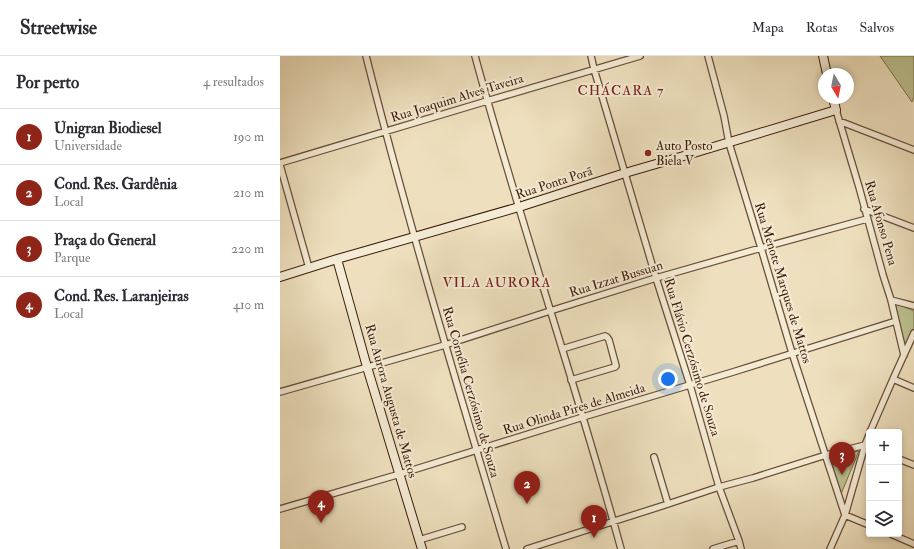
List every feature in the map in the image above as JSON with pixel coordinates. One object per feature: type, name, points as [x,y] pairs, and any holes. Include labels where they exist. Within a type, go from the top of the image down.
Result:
[{"type":"street","name":"Rua Cornélia Cerzósimo de Souza","points":[[366,56],[385,132],[445,345],[506,549]]},
{"type":"street","points":[[475,56],[621,549]]},
{"type":"street","name":"Rua Flávio Cerzósimo de Souza","points":[[591,56],[656,278],[690,385],[719,487],[740,541],[741,549]]},
{"type":"street","name":"Rua Joaquim Alves Taveira","points":[[280,164],[487,100],[640,56]]},
{"type":"street","name":"Rua Menote Marques de Mattos","points":[[708,56],[724,116],[729,143],[792,354],[845,515]]},
{"type":"street","points":[[823,56],[826,68]]},
{"type":"street","name":"Rua Afonso Pena","points":[[834,104],[891,300],[904,355]]},
{"type":"street","name":"Rua Ponta Porã","points":[[280,277],[337,259],[519,207],[625,173],[836,110]]},
{"type":"street","points":[[839,121],[914,150]]},
{"type":"street","points":[[280,164],[309,268]]},
{"type":"street","points":[[864,209],[914,228]]},
{"type":"street","name":"Rua Izzat Bussuan","points":[[280,392],[445,345],[656,278],[867,219]]},
{"type":"street","name":"Rua Aurora Augusta de Mattos","points":[[337,259],[367,367],[422,549]]},
{"type":"street","points":[[891,300],[914,306]]},
{"type":"street","name":"Rua Olinda Pires de Almeida","points":[[280,509],[400,474],[896,321]]},
{"type":"street","points":[[871,429],[914,333]]},
{"type":"street","points":[[562,349],[605,336],[609,340],[616,366],[572,380]]},
{"type":"street","points":[[893,379],[914,388]]},
{"type":"street","points":[[527,549],[719,487],[826,455],[866,445]]},
{"type":"street","points":[[830,549],[845,515],[866,448]]},
{"type":"street","points":[[654,456],[668,504]]},
{"type":"street","points":[[902,460],[914,465]]},
{"type":"street","points":[[845,515],[866,524]]},
{"type":"street","points":[[419,540],[462,527]]},
{"type":"street","points":[[898,537],[914,544]]},
{"type":"street","points":[[713,549],[740,541]]},
{"type":"green space","points":[[880,56],[914,56],[914,97],[912,102]]},
{"type":"green space","points":[[895,303],[914,311],[914,329],[905,350]]},
{"type":"green space","points":[[859,451],[841,494],[830,457]]},
{"type":"place","name":"Auto Posto Biela V","points":[[648,153]]},
{"type":"place","name":"Praça do General","points":[[842,475]]},
{"type":"place","name":"Cond. Res. Gardênia","points":[[527,504]]},
{"type":"place","name":"Cond. Res. Laranjeiras","points":[[321,523]]},
{"type":"place","name":"Unigran Biodiesel","points":[[594,538]]},
{"type":"district","name":"CHÁCARA 7","points":[[621,90]]},
{"type":"district","name":"VILA AURORA","points":[[497,282]]}]
